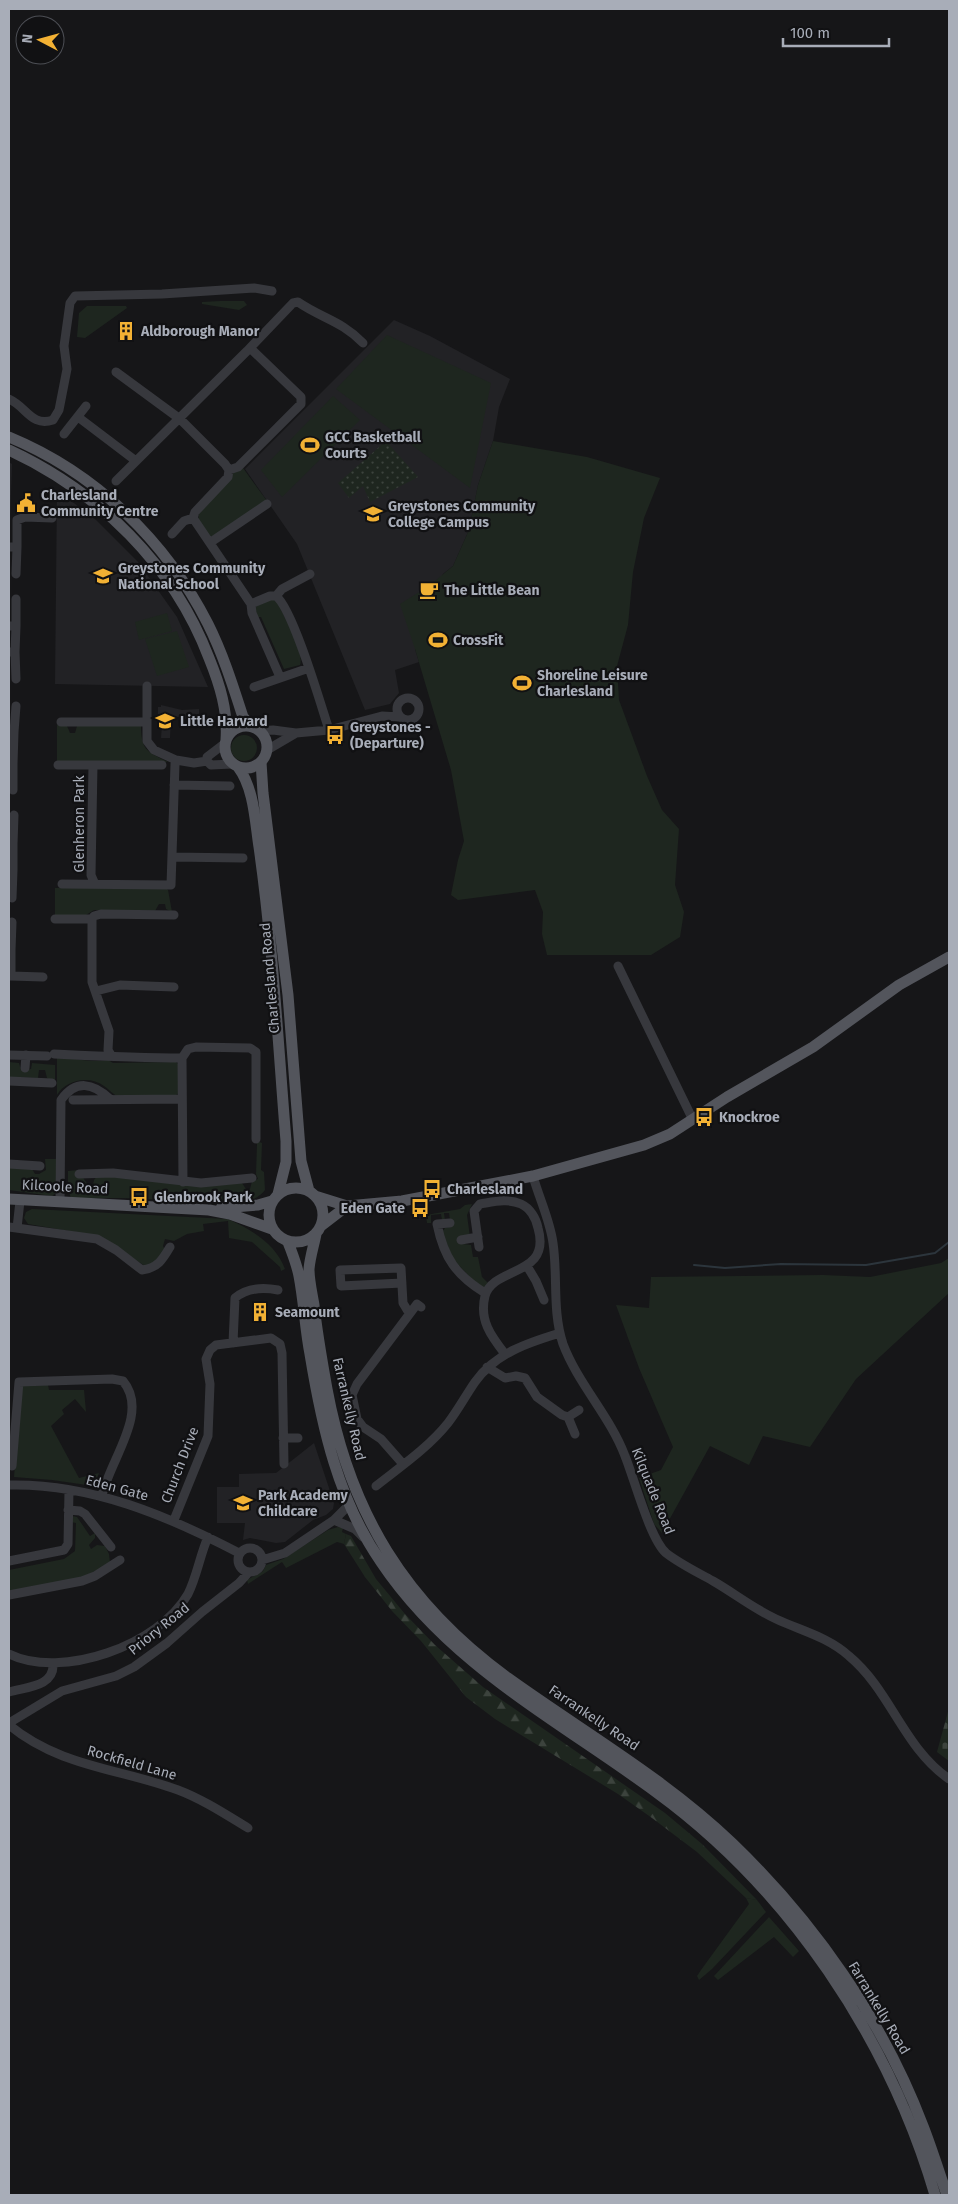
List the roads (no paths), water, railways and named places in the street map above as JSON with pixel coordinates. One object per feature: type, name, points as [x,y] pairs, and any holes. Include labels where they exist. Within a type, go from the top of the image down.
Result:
[{"type":"main road","points":[[9,437],[56,460],[91,484],[154,542],[178,573],[209,626],[243,717],[266,741],[267,750],[262,762],[251,768],[235,766],[226,755],[227,719],[214,671],[203,641],[185,608],[144,549],[110,514],[82,492],[53,472],[9,450]]},
{"type":"main road","points":[[225,742],[230,733],[238,727],[255,729]]},
{"type":"main road","name":"Charlesland Road","points":[[262,762],[263,793],[287,986],[301,1161],[312,1194]]},
{"type":"main road","name":"Charlesland Road","points":[[235,766],[245,776],[252,805],[269,928],[286,1141],[286,1162],[275,1197]]},
{"type":"main road","points":[[209,1210],[258,1205],[293,1188],[347,1206],[411,1200],[534,1176],[644,1145],[670,1134],[727,1097],[813,1047],[907,980],[949,957]]},
{"type":"main road","points":[[312,1194],[322,1209],[319,1230]]},
{"type":"main road","points":[[275,1197],[268,1215],[272,1229],[276,1235],[288,1242],[304,1242],[347,1206]]},
{"type":"main road","name":"Kilcoole Road","points":[[14,1200],[209,1210]]},
{"type":"main road","points":[[209,1210],[230,1214],[272,1229]]},
{"type":"main road","name":"Farrankelly Road","points":[[319,1230],[309,1273],[331,1411],[339,1445],[350,1478],[364,1510],[391,1559],[428,1607],[473,1650],[506,1676],[666,1786],[730,1841],[780,1892],[840,1970],[883,2041],[923,2125],[947,2195]]},
{"type":"main road","name":"Farrankelly Road","points":[[288,1242],[299,1275],[309,1350],[323,1425],[334,1464],[349,1505],[366,1540],[412,1604],[435,1630],[464,1656],[508,1690],[660,1795],[729,1855],[787,1917],[844,1995],[871,2042],[896,2090],[915,2134],[935,2195]]},
{"type":"street","points":[[9,399],[34,419],[44,423],[53,420],[59,410],[67,369],[64,346],[70,303],[75,296],[162,294],[254,288],[272,291]]},
{"type":"street","points":[[116,481],[180,419],[293,303],[298,302],[344,326],[363,343]]},
{"type":"street","points":[[229,470],[238,467],[301,404],[301,398],[250,348]]},
{"type":"street","points":[[116,372],[180,419],[226,464],[229,470],[228,477],[195,512],[193,518]]},
{"type":"street","points":[[64,434],[86,406]]},
{"type":"street","points":[[78,417],[136,461]]},
{"type":"street","points":[[211,542],[267,504]]},
{"type":"street","points":[[16,574],[13,547],[17,520],[25,517],[52,518]]},
{"type":"street","points":[[172,534],[184,521],[193,518]]},
{"type":"street","points":[[193,518],[211,542],[251,604],[252,614],[280,678]]},
{"type":"street","points":[[276,596],[282,589],[310,574]]},
{"type":"street","points":[[251,604],[270,596],[276,596],[281,600],[309,668],[329,730]]},
{"type":"street","points":[[16,599],[12,626],[12,652],[16,679]]},
{"type":"street","points":[[254,687],[309,668]]},
{"type":"street","points":[[147,686],[146,736],[149,744],[156,751],[176,760],[194,763],[207,761]]},
{"type":"street","points":[[382,716],[402,700],[409,698],[415,701],[418,707],[417,714],[413,719],[406,720],[397,711],[398,705]]},
{"type":"street","points":[[14,790],[11,764],[14,749],[11,732],[16,706]]},
{"type":"street","points":[[255,729],[296,732],[329,730],[382,716],[400,716]]},
{"type":"street","points":[[61,722],[146,722]]},
{"type":"street","points":[[267,750],[296,732]]},
{"type":"street","points":[[207,761],[207,757],[225,742]]},
{"type":"street","name":"Glenheron Park","points":[[62,884],[94,882],[171,885],[176,760]]},
{"type":"street","points":[[207,761],[211,765],[235,766]]},
{"type":"street","name":"Glenheron Park","points":[[58,765],[162,765]]},
{"type":"street","name":"Glenheron Park","points":[[93,765],[91,874],[94,882]]},
{"type":"street","points":[[174,785],[230,786]]},
{"type":"street","points":[[12,898],[11,844],[14,815]]},
{"type":"street","points":[[172,857],[244,858]]},
{"type":"street","points":[[55,919],[92,919],[94,916],[101,914],[162,911],[174,915]]},
{"type":"street","points":[[92,919],[92,982],[109,1031],[108,1050],[112,1056]]},
{"type":"street","points":[[12,922],[10,976],[43,977]]},
{"type":"street","points":[[618,966],[693,1120]]},
{"type":"street","points":[[96,992],[109,986],[120,985],[174,986]]},
{"type":"street","points":[[183,1182],[182,1058],[188,1049],[196,1047],[250,1048],[256,1052],[256,1135],[267,1130]]},
{"type":"street","points":[[9,1055],[100,1058],[112,1056],[121,1059],[182,1058]]},
{"type":"street","points":[[25,1068],[26,1056]]},
{"type":"street","points":[[9,1081],[52,1082]]},
{"type":"street","points":[[60,1202],[61,1100],[66,1092],[76,1086],[89,1085],[100,1090],[110,1099]]},
{"type":"street","points":[[73,1100],[182,1099]]},
{"type":"street","points":[[9,1164],[40,1166]]},
{"type":"street","points":[[78,1174],[113,1173],[201,1183],[252,1178]]},
{"type":"street","points":[[88,1174],[89,1184]]},
{"type":"street","name":"Kilquade Road","points":[[534,1176],[553,1242],[560,1334],[573,1364],[625,1454],[651,1528],[665,1551],[679,1562],[775,1618],[830,1642],[849,1656],[867,1673],[904,1731],[923,1756],[936,1770],[949,1779]]},
{"type":"street","points":[[14,1200],[13,1228],[97,1239],[116,1250],[142,1270],[149,1269],[160,1263],[170,1247]]},
{"type":"street","points":[[461,1240],[478,1242],[474,1211],[480,1204],[509,1200],[521,1204],[530,1211],[537,1222],[540,1234],[535,1258],[527,1266],[500,1279],[485,1293],[483,1311],[485,1325],[505,1354]]},
{"type":"street","points":[[450,1222],[437,1224],[442,1245],[450,1261],[471,1284],[485,1293]]},
{"type":"street","points":[[527,1266],[536,1280],[544,1300]]},
{"type":"street","points":[[402,1283],[341,1286],[340,1270],[401,1268],[402,1283],[403,1302],[409,1313]]},
{"type":"street","points":[[233,1343],[235,1298],[242,1292],[253,1289],[278,1290]]},
{"type":"street","points":[[403,1464],[381,1439],[363,1427],[357,1419],[352,1395],[357,1384],[416,1304],[421,1307]]},
{"type":"street","points":[[376,1486],[432,1440],[448,1423],[476,1380],[487,1367],[505,1354],[525,1344],[560,1334]]},
{"type":"street","name":"Church Drive","points":[[174,1520],[209,1427],[210,1384],[206,1359],[210,1350],[216,1345],[271,1338],[280,1344],[282,1353],[284,1464]]},
{"type":"street","points":[[487,1367],[506,1378],[516,1376],[525,1378],[538,1397],[562,1415],[568,1417],[580,1410]]},
{"type":"street","points":[[12,1466],[19,1382],[112,1379],[123,1381],[130,1389],[133,1397],[132,1419],[102,1496]]},
{"type":"street","points":[[568,1417],[575,1434]]},
{"type":"street","points":[[283,1438],[298,1438]]},
{"type":"street","name":"Eden Gate","points":[[9,1485],[69,1490],[102,1496],[174,1520],[239,1553]]},
{"type":"street","points":[[9,1561],[64,1550],[68,1544],[69,1490]]},
{"type":"street","points":[[262,1560],[285,1553],[334,1520],[349,1505]]},
{"type":"street","points":[[68,1510],[80,1511],[85,1514],[111,1547]]},
{"type":"street","points":[[334,1520],[356,1529],[366,1540]]},
{"type":"street","points":[[9,1654],[34,1663],[54,1663],[87,1658],[135,1640],[158,1628],[174,1613],[188,1594],[208,1537]]},
{"type":"street","points":[[239,1566],[249,1572],[260,1568],[262,1560],[259,1552],[252,1548],[245,1548],[239,1553],[237,1560],[239,1583]]},
{"type":"street","points":[[9,1594],[82,1581],[95,1576],[120,1560]]},
{"type":"street","name":"Priory Road","points":[[9,1724],[62,1692],[116,1676],[134,1667],[167,1643],[239,1583],[249,1572]]},
{"type":"street","points":[[9,1692],[42,1684],[48,1680],[54,1671],[54,1663]]},
{"type":"street","name":"Rockfield Lane","points":[[9,1724],[24,1738],[48,1751],[86,1764],[140,1777],[180,1790],[248,1828]]},
{"type":"waterway","points":[[694,1265],[725,1268],[781,1264],[866,1265],[935,1253],[949,1242]]},
{"type":"place","name":"Aldborough Manor","points":[[126,331]]},
{"type":"place","name":"GCC Basketball Courts","points":[[310,445]]},
{"type":"place","name":"Charlesland Community Centre","points":[[26,503]]},
{"type":"place","name":"Greystones Community College Campus","points":[[373,514]]},
{"type":"place","name":"Greystones Community National School","points":[[103,576]]},
{"type":"place","name":"The Little Bean","points":[[429,590]]},
{"type":"place","name":"CrossFit","points":[[438,640]]},
{"type":"place","name":"Shoreline Leisure Charlesland","points":[[522,683]]},
{"type":"place","name":"Little Harvard","points":[[165,721]]},
{"type":"place","name":"Greystones - (Departure)","points":[[335,735]]},
{"type":"place","name":"Knockroe","points":[[704,1117]]},
{"type":"place","name":"Charlesland","points":[[432,1189]]},
{"type":"place","name":"Glenbrook Park","points":[[139,1197]]},
{"type":"place","name":"Eden Gate","points":[[420,1208]]},
{"type":"place","name":"Seamount","points":[[260,1312]]},
{"type":"place","name":"Park Academy Childcare","points":[[243,1503]]}]
